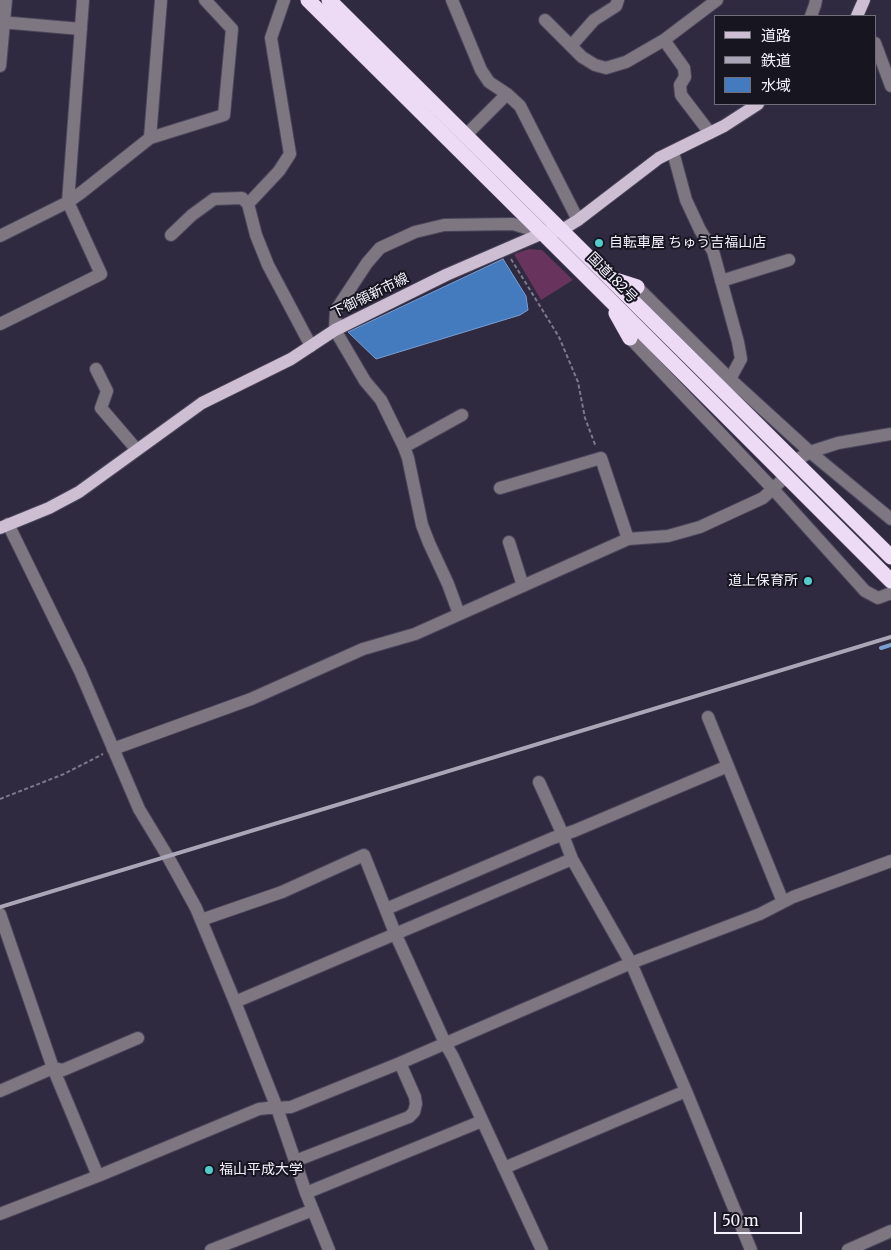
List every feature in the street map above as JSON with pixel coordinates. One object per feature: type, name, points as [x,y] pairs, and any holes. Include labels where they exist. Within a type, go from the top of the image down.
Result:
[{"type":"highway","name":"国道182号","points":[[308,0],[331,6],[466,135],[891,557]]},
{"type":"highway","name":"国道182号","points":[[331,6],[543,233],[891,584]]},
{"type":"highway","points":[[611,279],[638,287]]},
{"type":"highway","points":[[606,296],[630,338]]},
{"type":"main road","name":"下御領新市線","points":[[4,526],[48,508],[79,492],[202,403],[291,359],[335,330],[446,275],[543,233],[562,230],[660,158],[724,126],[756,105]]},
{"type":"street","points":[[0,66],[2,22],[6,0]]},
{"type":"street","points":[[0,324],[101,274],[68,202],[83,0]]},
{"type":"street","points":[[150,138],[161,0]]},
{"type":"street","points":[[0,236],[68,202],[150,138],[224,115],[232,29],[205,0]]},
{"type":"street","points":[[248,204],[279,171],[290,154],[271,38],[284,0]]},
{"type":"street","points":[[452,0],[481,70],[489,82],[508,94],[520,106],[578,220]]},
{"type":"street","points":[[571,46],[594,20],[616,6],[618,0]]},
{"type":"street","points":[[545,20],[582,57],[594,65],[606,68],[626,62],[664,40],[717,0]]},
{"type":"street","points":[[811,15],[816,0]]},
{"type":"street","points":[[2,22],[81,29]]},
{"type":"street","points":[[664,40],[684,68],[685,77],[680,85],[681,95],[710,133]]},
{"type":"street","points":[[876,46],[891,86]]},
{"type":"street","points":[[466,135],[508,94]]},
{"type":"street","points":[[673,152],[686,200],[700,230],[713,250],[738,342],[741,359],[730,379]]},
{"type":"street","points":[[171,235],[192,214],[214,199],[242,198],[248,204],[256,235],[268,265],[311,346]]},
{"type":"street","points":[[459,614],[422,525],[404,447],[381,400],[365,381],[335,330],[336,310],[367,263],[380,248],[415,232],[444,225],[513,224],[543,233]]},
{"type":"street","points":[[721,281],[789,260]]},
{"type":"street","points":[[638,287],[805,455],[891,519]]},
{"type":"street","points":[[630,338],[776,486],[865,591],[878,598],[891,584]]},
{"type":"street","points":[[96,369],[107,391],[101,408],[138,450]]},
{"type":"street","points":[[404,447],[462,415]]},
{"type":"street","points":[[805,455],[838,443],[891,434]]},
{"type":"street","points":[[500,488],[601,458],[628,539]]},
{"type":"street","points":[[113,749],[250,699],[363,649],[415,634],[628,539],[668,536],[700,527],[764,498],[776,486]]},
{"type":"street","points":[[4,526],[80,671],[139,809],[196,908],[236,1002],[328,1250]]},
{"type":"street","points":[[509,542],[523,586]]},
{"type":"street","points":[[708,717],[783,902]]},
{"type":"street","points":[[386,909],[728,766]]},
{"type":"street","points":[[539,782],[572,859],[631,963],[751,1250]]},
{"type":"street","points":[[201,920],[282,892],[364,856],[395,933],[445,1044],[453,1057],[542,1250]]},
{"type":"street","points":[[236,1002],[572,859]]},
{"type":"street","points":[[0,1214],[98,1176],[259,1109],[291,1107],[445,1044],[631,963],[760,914],[793,897],[891,861]]},
{"type":"street","points":[[0,914],[54,1068],[98,1176]]},
{"type":"street","points":[[0,1091],[54,1068],[63,1070],[138,1038]]},
{"type":"street","points":[[295,1161],[409,1118],[414,1112],[416,1097],[400,1063]]},
{"type":"street","points":[[504,1168],[686,1092]]},
{"type":"street","points":[[306,1193],[482,1121]]},
{"type":"street","points":[[211,1250],[313,1210]]},
{"type":"street","points":[[848,1250],[891,1231]]},
{"type":"path","points":[[506,249],[559,338],[578,382],[584,418],[601,458]]},
{"type":"path","points":[[0,799],[64,774],[113,749]]},
{"type":"shaded area","points":[[529,249],[542,250],[573,280],[541,300],[514,254]]},
{"type":"water","points":[[503,259],[526,296],[528,310],[520,315],[376,359],[348,332]]},
{"type":"waterway","points":[[881,648],[891,645]]},
{"type":"railway","points":[[0,907],[891,637]]},
{"type":"place","name":"自転車屋 ちゅう吉福山店","points":[[599,243]]},
{"type":"place","name":"道上保育所","points":[[808,581]]},
{"type":"place","name":"福山平成大学","points":[[209,1170]]}]
